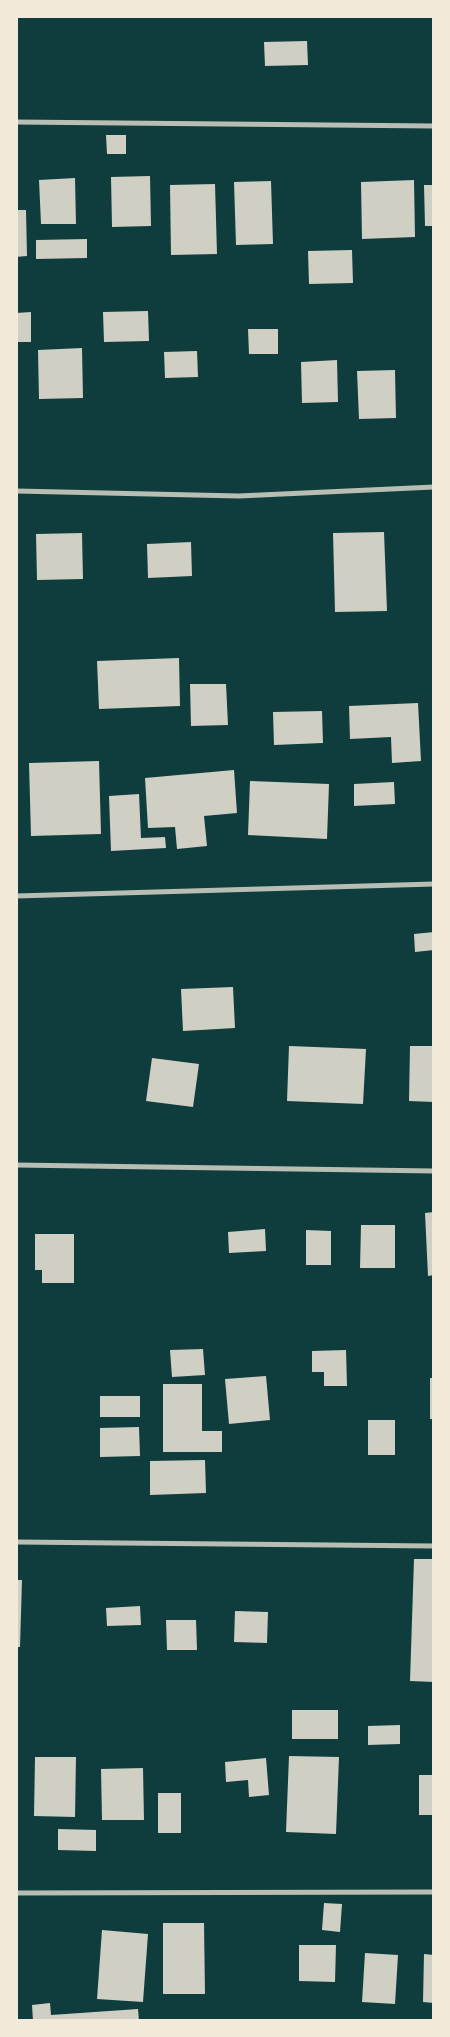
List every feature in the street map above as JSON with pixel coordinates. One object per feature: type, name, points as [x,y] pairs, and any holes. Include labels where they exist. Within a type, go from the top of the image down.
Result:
[{"type":"street","points":[[16,122],[434,126]]},
{"type":"street","points":[[16,491],[239,496],[434,487]]},
{"type":"street","points":[[16,896],[434,884]]},
{"type":"street","points":[[16,1165],[434,1171]]},
{"type":"street","points":[[16,1542],[434,1546]]},
{"type":"street","points":[[16,1894],[434,1892]]},
{"type":"building","points":[[307,41],[308,65],[265,66],[264,42]]},
{"type":"building","points":[[106,135],[126,135],[126,154],[107,154]]},
{"type":"building","points":[[150,176],[151,226],[112,227],[111,177]]},
{"type":"building","points":[[75,178],[76,224],[41,224],[39,180]]},
{"type":"building","points":[[414,180],[415,237],[362,239],[361,182]]},
{"type":"building","points":[[271,181],[273,244],[236,245],[234,182]]},
{"type":"building","points":[[215,184],[217,254],[171,255],[170,185]]},
{"type":"building","points":[[424,185],[434,185],[434,226],[425,226]]},
{"type":"building","points":[[16,210],[26,210],[27,256],[16,257]]},
{"type":"building","points":[[87,239],[87,258],[36,259],[36,240]]},
{"type":"building","points":[[352,250],[353,283],[309,284],[308,251]]},
{"type":"building","points":[[148,311],[149,341],[104,342],[103,312]]},
{"type":"building","points":[[31,312],[31,342],[16,342],[16,313]]},
{"type":"building","points":[[248,329],[278,329],[278,354],[249,354]]},
{"type":"building","points":[[82,348],[83,398],[39,399],[38,350]]},
{"type":"building","points":[[197,351],[198,377],[165,378],[164,352]]},
{"type":"building","points":[[337,360],[338,402],[302,403],[301,362]]},
{"type":"building","points":[[395,370],[396,418],[359,419],[357,371]]},
{"type":"building","points":[[384,532],[387,611],[335,612],[333,533]]},
{"type":"building","points":[[82,533],[83,579],[37,580],[36,534]]},
{"type":"building","points":[[191,542],[192,576],[148,578],[147,544]]},
{"type":"building","points":[[179,658],[180,706],[99,709],[97,661]]},
{"type":"building","points":[[190,684],[226,684],[228,725],[191,726]]},
{"type":"building","points":[[418,703],[421,761],[392,763],[391,737],[350,739],[349,706]]},
{"type":"building","points":[[322,711],[323,743],[274,745],[273,712]]},
{"type":"building","points":[[99,761],[101,834],[31,836],[29,763]]},
{"type":"building","points":[[234,770],[237,813],[204,816],[207,846],[177,849],[175,827],[148,828],[145,778]]},
{"type":"building","points":[[250,781],[329,784],[327,839],[248,835]]},
{"type":"building","points":[[394,782],[395,804],[354,806],[354,784]]},
{"type":"building","points":[[139,794],[141,838],[165,837],[166,848],[111,851],[109,796]]},
{"type":"building","points":[[434,932],[434,950],[415,952],[414,934]]},
{"type":"building","points":[[233,987],[235,1028],[183,1031],[181,989]]},
{"type":"building","points":[[289,1046],[366,1049],[363,1104],[287,1101]]},
{"type":"building","points":[[410,1046],[434,1046],[434,1102],[409,1101]]},
{"type":"building","points":[[152,1058],[199,1064],[193,1107],[146,1101]]},
{"type":"building","points":[[434,1212],[434,1275],[428,1276],[425,1213]]},
{"type":"building","points":[[361,1225],[395,1225],[395,1268],[360,1268]]},
{"type":"building","points":[[265,1229],[266,1251],[229,1253],[228,1232]]},
{"type":"building","points":[[306,1230],[331,1231],[331,1265],[306,1265]]},
{"type":"building","points":[[35,1234],[74,1234],[74,1283],[42,1283],[42,1270],[35,1270]]},
{"type":"building","points":[[203,1349],[205,1375],[172,1377],[170,1350]]},
{"type":"building","points":[[346,1350],[347,1386],[324,1386],[324,1372],[312,1372],[312,1351]]},
{"type":"building","points":[[266,1376],[270,1420],[229,1424],[225,1379]]},
{"type":"building","points":[[430,1378],[434,1378],[434,1419],[430,1419]]},
{"type":"building","points":[[163,1384],[202,1384],[202,1431],[222,1431],[222,1452],[163,1452]]},
{"type":"building","points":[[100,1396],[140,1396],[140,1417],[100,1417]]},
{"type":"building","points":[[368,1420],[395,1420],[395,1455],[368,1455]]},
{"type":"building","points":[[139,1427],[140,1456],[100,1457],[100,1428]]},
{"type":"building","points":[[205,1460],[206,1493],[150,1495],[150,1461]]},
{"type":"building","points":[[414,1559],[434,1559],[434,1682],[410,1681]]},
{"type":"building","points":[[16,1580],[22,1580],[20,1647],[16,1647]]},
{"type":"building","points":[[140,1606],[141,1625],[107,1626],[106,1608]]},
{"type":"building","points":[[235,1611],[268,1612],[267,1643],[234,1642]]},
{"type":"building","points":[[166,1620],[196,1620],[197,1650],[167,1650]]},
{"type":"building","points":[[292,1710],[338,1710],[338,1739],[292,1739]]},
{"type":"building","points":[[400,1725],[400,1744],[368,1745],[368,1726]]},
{"type":"building","points":[[289,1756],[339,1757],[336,1834],[286,1832]]},
{"type":"building","points":[[35,1757],[76,1757],[75,1817],[34,1816]]},
{"type":"building","points":[[266,1758],[269,1795],[249,1797],[248,1780],[226,1782],[225,1762]]},
{"type":"building","points":[[143,1768],[144,1820],[102,1820],[101,1769]]},
{"type":"building","points":[[419,1775],[434,1775],[434,1815],[419,1815]]},
{"type":"building","points":[[158,1793],[181,1793],[181,1833],[158,1833]]},
{"type":"building","points":[[58,1829],[96,1830],[96,1851],[58,1850]]},
{"type":"building","points":[[324,1903],[342,1904],[340,1932],[322,1930]]},
{"type":"building","points":[[163,1923],[204,1923],[205,1994],[163,1994]]},
{"type":"building","points":[[102,1930],[148,1934],[143,2002],[97,1999]]},
{"type":"building","points":[[299,1945],[336,1945],[335,1982],[299,1981]]},
{"type":"building","points":[[365,1953],[398,1955],[395,2004],[362,2002]]},
{"type":"building","points":[[424,1954],[434,1955],[434,2003],[423,2002]]},
{"type":"building","points":[[50,2003],[51,2015],[138,2009],[139,2021],[33,2021],[32,2005]]}]
